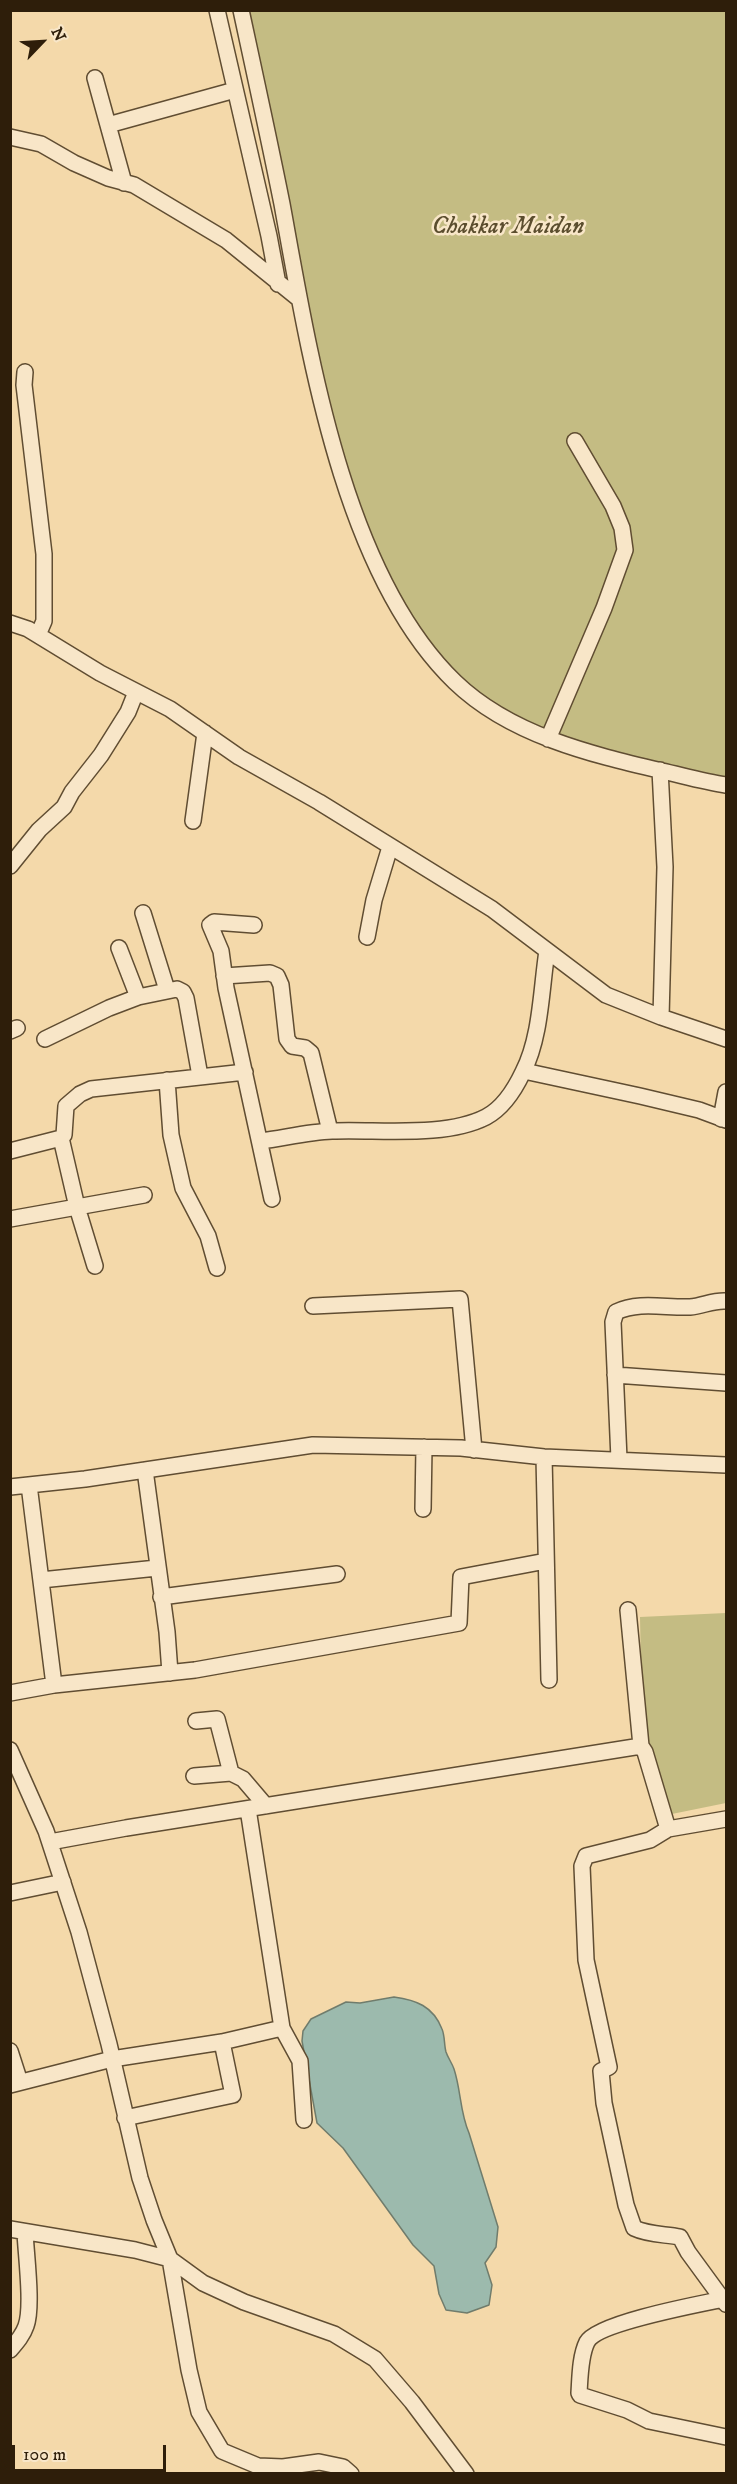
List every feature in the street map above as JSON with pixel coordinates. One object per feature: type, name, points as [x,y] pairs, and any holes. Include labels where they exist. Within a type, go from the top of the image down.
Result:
[{"type":"street","points":[[217,10],[278,284]]},
{"type":"street","points":[[241,10],[322,404],[356,518],[383,578],[416,638],[456,682],[487,708],[548,739],[660,770],[726,785]]},
{"type":"street","points":[[95,78],[124,183]]},
{"type":"street","points":[[108,125],[235,90]]},
{"type":"street","points":[[10,136],[41,144],[74,163],[134,185],[226,240],[299,299]]},
{"type":"street","points":[[25,372],[24,385],[44,554],[44,621],[38,635]]},
{"type":"street","points":[[548,739],[604,608],[625,550],[622,528],[613,506],[575,441]]},
{"type":"street","points":[[10,623],[38,635],[100,673],[170,709],[239,757],[319,802],[492,909],[606,995],[726,1039]]},
{"type":"street","points":[[10,866],[39,830],[64,807],[128,712],[136,692]]},
{"type":"street","points":[[193,822],[205,733]]},
{"type":"street","points":[[660,770],[665,867],[661,1017]]},
{"type":"street","points":[[367,937],[374,900],[390,847]]},
{"type":"street","points":[[143,913],[167,990]]},
{"type":"street","points":[[254,925],[214,922],[210,925],[220,951],[272,1199]]},
{"type":"street","points":[[119,948],[138,997]]},
{"type":"street","points":[[260,1141],[330,1131],[425,1130],[474,1122],[498,1109],[524,1071],[535,1036],[547,951]]},
{"type":"street","points":[[224,976],[270,973],[277,976],[281,985],[288,1044],[305,1048],[311,1053],[330,1131]]},
{"type":"street","points":[[45,1039],[109,1008],[138,997],[177,988],[186,998],[200,1077]]},
{"type":"street","points":[[524,1071],[699,1110],[724,1119],[726,1092]]},
{"type":"street","points":[[10,1151],[61,1138],[64,1135],[66,1106],[80,1094],[91,1089],[245,1072]]},
{"type":"street","points":[[167,1080],[171,1135],[183,1188],[208,1236],[217,1268]]},
{"type":"street","points":[[61,1138],[77,1207],[95,1266]]},
{"type":"street","points":[[10,1219],[144,1195]]},
{"type":"street","points":[[313,1306],[460,1299],[474,1450]]},
{"type":"street","points":[[619,1459],[613,1322],[616,1312],[629,1306],[692,1307],[714,1300],[726,1301]]},
{"type":"street","points":[[615,1375],[726,1383]]},
{"type":"street","points":[[10,1487],[313,1445],[424,1447],[544,1457],[726,1465]]},
{"type":"street","points":[[423,1509],[424,1447]]},
{"type":"street","points":[[544,1457],[549,1680]]},
{"type":"street","points":[[145,1470],[170,1673]]},
{"type":"street","points":[[28,1485],[54,1685]]},
{"type":"street","points":[[10,1693],[54,1685],[170,1673],[459,1623],[461,1577],[546,1561]]},
{"type":"street","points":[[41,1580],[157,1568]]},
{"type":"street","points":[[161,1597],[337,1574]]},
{"type":"street","points":[[628,1610],[640,1746],[645,1752],[668,1829]]},
{"type":"street","points":[[196,1721],[217,1719],[231,1773]]},
{"type":"street","points":[[50,1842],[640,1746]]},
{"type":"street","points":[[10,1750],[50,1842],[79,1932],[143,2188],[170,2259],[189,2370],[199,2412],[222,2451],[258,2466],[283,2467],[320,2462],[343,2467],[351,2474]]},
{"type":"street","points":[[194,1776],[231,1773],[243,1779],[266,1806]]},
{"type":"street","points":[[248,1809],[282,2028],[300,2061],[304,2120]]},
{"type":"street","points":[[726,1819],[668,1829],[650,1840],[586,1856],[582,1866],[586,1960],[609,2067],[601,2071],[604,2103],[626,2205],[634,2228],[646,2234],[680,2237],[688,2252],[725,2301],[666,2312],[607,2329],[591,2337],[583,2358],[579,2393],[650,2421],[726,2437]]},
{"type":"street","points":[[10,1893],[63,1882]]},
{"type":"street","points":[[10,2051],[15,2083],[28,2082],[112,2059],[222,2042],[282,2028]]},
{"type":"street","points":[[125,2118],[233,2095],[222,2042]]},
{"type":"street","points":[[14,2342],[27,2324],[28,2301],[18,2230],[135,2250],[170,2259],[202,2283],[244,2302],[334,2334],[375,2359],[412,2402],[466,2474]]},
{"type":"green space","name":"Chakkar Maidan","points":[[241,11],[726,11],[726,785],[548,739],[456,682],[383,578],[322,404]]},
{"type":"green space","points":[[726,1613],[726,1803],[662,1816],[642,1719],[640,1617]]},
{"type":"shaded area","points":[[394,1997],[423,2005],[434,2015],[442,2029],[446,2052],[456,2077],[466,2125],[498,2227],[496,2247],[485,2263],[492,2285],[489,2305],[467,2313],[446,2310],[439,2294],[434,2266],[413,2245],[343,2148],[317,2123],[302,2041],[303,2031],[311,2019],[346,2002],[360,2003]]}]
